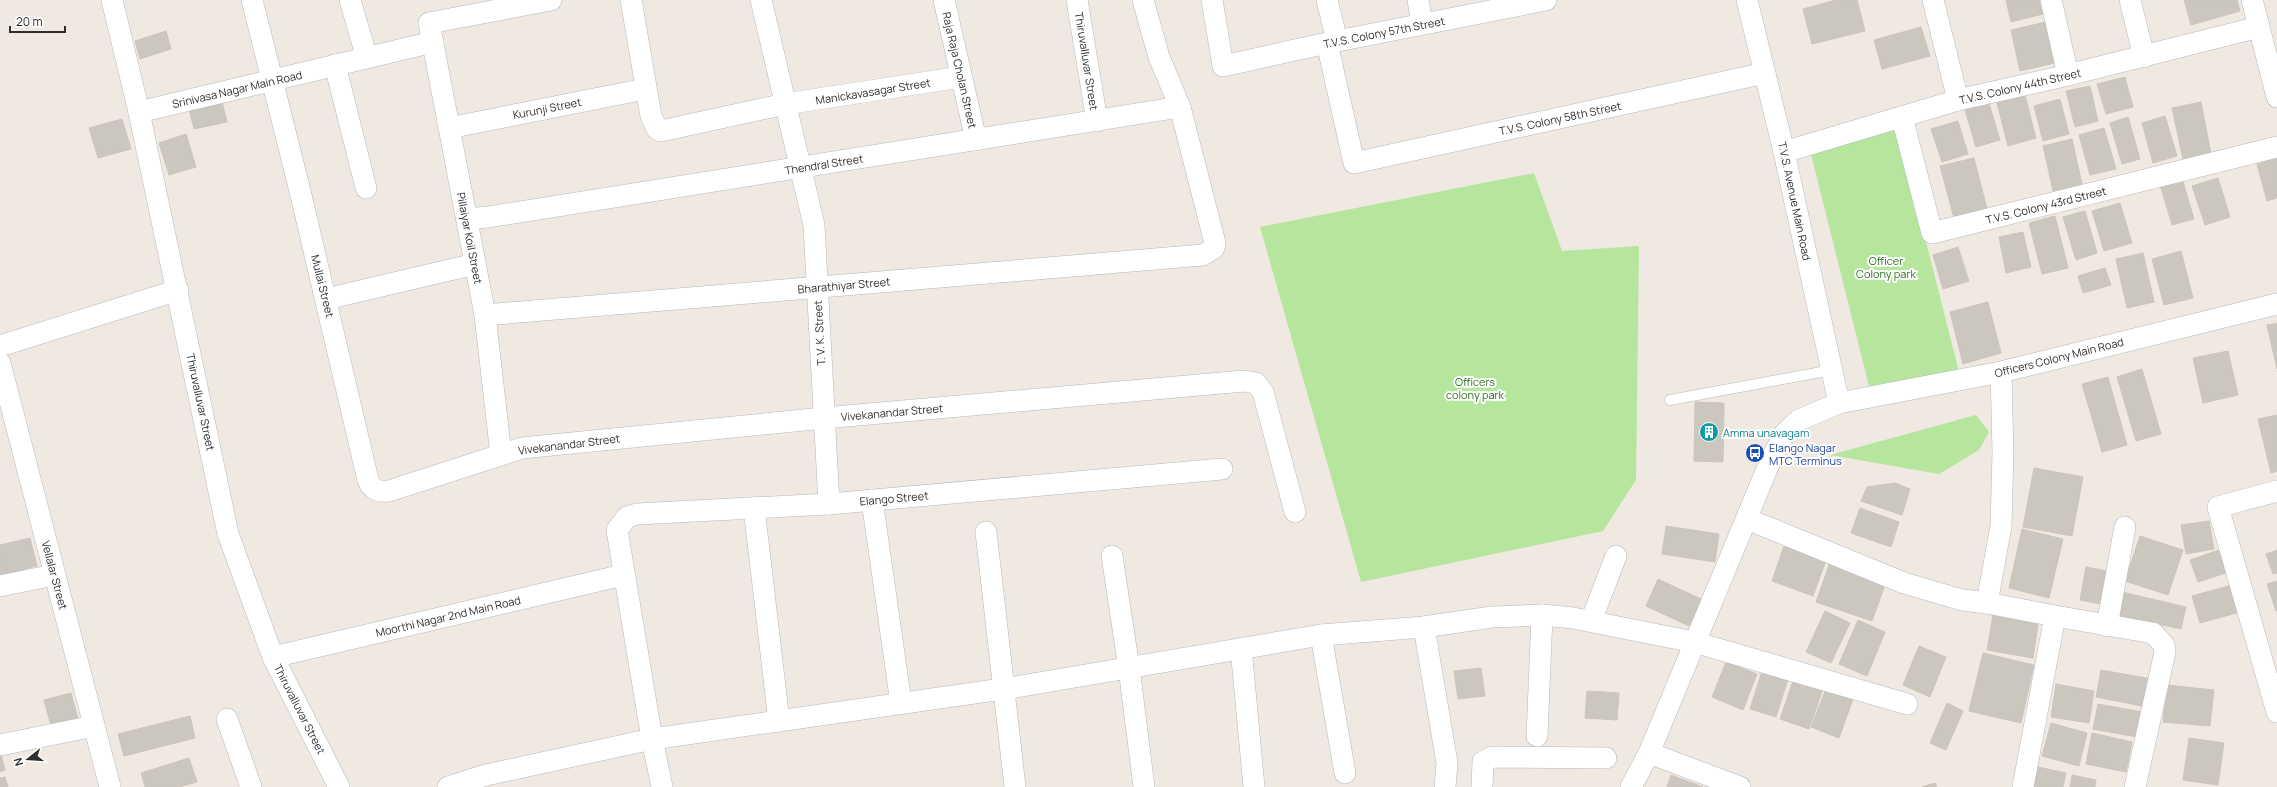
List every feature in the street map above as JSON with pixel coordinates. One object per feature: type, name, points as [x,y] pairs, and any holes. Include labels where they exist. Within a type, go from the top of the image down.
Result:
[{"type":"street","name":"Thiruvalluvar Street","points":[[112,0],[140,112],[228,534],[273,657],[339,787]]},
{"type":"street","name":"Mullai Street","points":[[252,0],[326,299],[368,480],[370,486],[375,490]]},
{"type":"street","points":[[350,0],[367,58]]},
{"type":"street","name":"Srinivasa Nagar Main Road","points":[[140,112],[367,58],[431,32],[551,0]]},
{"type":"street","points":[[631,0],[646,89]]},
{"type":"street","name":"T. V. K. Street","points":[[761,0],[814,226],[828,504]]},
{"type":"street","name":"Raja Raja Cholan Street","points":[[944,0],[976,140]]},
{"type":"street","name":"Thiruvalluvar Street","points":[[1078,0],[1097,121]]},
{"type":"street","points":[[1143,0],[1159,57],[1180,106]]},
{"type":"street","name":"T.V.S. Colony 57th Street","points":[[1212,0],[1223,66],[1332,42],[1537,1]]},
{"type":"street","points":[[1327,0],[1332,42]]},
{"type":"street","points":[[1418,0],[1422,24]]},
{"type":"street","name":"T.V.S. Avenue Main Road","points":[[1747,0],[1784,152],[1839,403]]},
{"type":"street","points":[[1934,0],[1958,100]]},
{"type":"street","points":[[2051,0],[2068,75]]},
{"type":"street","points":[[2130,0],[2144,57]]},
{"type":"street","points":[[2252,0],[2277,97]]},
{"type":"street","name":"T.V.S. Colony 44th Street","points":[[1784,152],[1958,100],[2144,57],[2259,27]]},
{"type":"street","name":"Pillaiyar Koil Street","points":[[431,32],[485,315],[501,455]]},
{"type":"street","name":"T.V.S. Colony 58th Street","points":[[1332,42],[1354,163],[1765,73]]},
{"type":"street","points":[[335,66],[366,188]]},
{"type":"street","name":"Manickavasagar Street","points":[[646,89],[653,123],[657,129],[661,131],[785,104],[961,77]]},
{"type":"street","name":"Kurunji Street","points":[[449,128],[646,89]]},
{"type":"street","name":"Thendral Street","points":[[467,218],[488,217],[800,168],[1097,121],[1180,106]]},
{"type":"street","name":"Bharathiyar Street","points":[[485,315],[1203,255],[1214,248],[1216,243],[1180,106]]},
{"type":"street","name":"T.V.S. Colony 43rd Street","points":[[1902,117],[1932,233],[2277,147]]},
{"type":"street","points":[[326,299],[475,264]]},
{"type":"street","points":[[0,346],[178,290]]},
{"type":"street","name":"Officers Colony Main Road","points":[[1631,787],[1649,753],[1694,642],[1784,433],[1799,420],[1839,403],[2001,372],[2277,304]]},
{"type":"street","name":"Vellalar Street","points":[[0,363],[110,787]]},
{"type":"street","points":[[1987,603],[2001,526],[2003,452],[2001,372]]},
{"type":"street","name":"Vivekanandar Street","points":[[375,490],[389,490],[522,448],[824,418],[1244,381],[1256,384],[1263,392],[1269,408],[1295,512]]},
{"type":"street","name":"Elango Street","points":[[662,787],[623,575],[617,530],[627,517],[637,514],[828,504],[1222,470]]},
{"type":"street","points":[[2277,491],[2218,506],[2277,712]]},
{"type":"street","points":[[872,500],[901,703]]},
{"type":"street","points":[[754,508],[779,721]]},
{"type":"street","points":[[1747,519],[1904,583],[1962,600],[1987,603],[2107,626],[2153,633],[2164,645],[2165,652],[2135,787]]},
{"type":"street","points":[[2107,626],[2125,527]]},
{"type":"street","points":[[986,532],[1015,787]]},
{"type":"street","points":[[1112,556],[1129,668],[1144,787]]},
{"type":"street","points":[[1591,621],[1616,556]]},
{"type":"street","points":[[0,586],[54,575]]},
{"type":"street","name":"Moorthi Nagar 2nd Main Road","points":[[273,657],[623,575]]},
{"type":"street","points":[[448,787],[486,776],[652,739],[1005,689],[1321,635],[1424,626],[1492,617],[1542,615],[1591,621],[1694,642],[1907,704]]},
{"type":"street","points":[[1537,736],[1542,615]]},
{"type":"street","points":[[2023,787],[2055,616]]},
{"type":"street","points":[[1424,626],[1447,763],[1445,787]]},
{"type":"street","points":[[1321,635],[1345,773]]},
{"type":"street","points":[[1241,648],[1254,787]]},
{"type":"street","points":[[227,718],[250,787]]},
{"type":"street","points":[[0,745],[94,726]]},
{"type":"street","points":[[1649,753],[1740,787]]},
{"type":"street","points":[[1482,787],[1483,762],[1492,757],[1606,758]]},
{"type":"lane","points":[[1670,400],[1832,370]]},
{"type":"green space","name":"Officer Colony park","points":[[1897,127],[1961,380],[1873,402],[1811,154]]},
{"type":"green space","name":"Officers colony park","points":[[1534,173],[1562,251],[1639,246],[1636,480],[1603,531],[1361,582],[1260,227]]},
{"type":"green space","points":[[1976,415],[1989,432],[1979,450],[1939,474],[1830,455]]},
{"type":"building","points":[[1836,0],[1857,0],[1865,31],[1812,44],[1803,9]]},
{"type":"building","points":[[2006,0],[2043,0],[2047,13],[2011,22]]},
{"type":"building","points":[[2184,0],[2237,0],[2240,11],[2191,25]]},
{"type":"building","points":[[2046,22],[2055,63],[2020,71],[2011,30]]},
{"type":"building","points":[[1921,27],[1930,56],[1882,69],[1874,40]]},
{"type":"building","points":[[166,31],[171,49],[140,59],[135,41]]},
{"type":"building","points":[[2125,77],[2133,107],[2106,114],[2097,84]]},
{"type":"building","points":[[2090,86],[2098,121],[2075,127],[2066,91]]},
{"type":"building","points":[[2025,95],[2036,138],[2008,146],[1997,103]]},
{"type":"building","points":[[2060,99],[2069,134],[2043,141],[2034,106]]},
{"type":"building","points":[[222,102],[227,122],[194,129],[189,109]]},
{"type":"building","points":[[2201,102],[2211,154],[2183,159],[2172,108]]},
{"type":"building","points":[[1989,103],[2000,140],[1976,147],[1965,110]]},
{"type":"building","points":[[2165,116],[2177,156],[2153,163],[2142,123]]},
{"type":"building","points":[[2128,117],[2140,159],[2122,164],[2110,123]]},
{"type":"building","points":[[122,119],[131,149],[98,158],[89,128]]},
{"type":"building","points":[[1958,121],[1968,154],[1942,162],[1931,129]]},
{"type":"building","points":[[2104,128],[2116,169],[2090,175],[2079,135]]},
{"type":"building","points":[[186,134],[196,167],[169,175],[159,143]]},
{"type":"building","points":[[2072,139],[2082,184],[2053,191],[2043,146]]},
{"type":"building","points":[[1974,158],[1987,209],[1954,218],[1940,166]]},
{"type":"building","points":[[2277,158],[2277,198],[2267,201],[2257,164]]},
{"type":"building","points":[[2181,175],[2194,219],[2172,225],[2159,181]]},
{"type":"building","points":[[2218,178],[2230,217],[2205,225],[2192,186]]},
{"type":"building","points":[[2120,203],[2132,243],[2104,251],[2092,211]]},
{"type":"building","points":[[2085,211],[2097,253],[2076,260],[2063,217]]},
{"type":"building","points":[[2055,216],[2068,268],[2042,274],[2029,223]]},
{"type":"building","points":[[2023,232],[2031,267],[2006,273],[1999,237]]},
{"type":"building","points":[[1958,247],[1969,281],[1943,289],[1933,255]]},
{"type":"building","points":[[2181,251],[2193,298],[2164,305],[2152,259]]},
{"type":"building","points":[[2143,253],[2154,302],[2127,308],[2116,259]]},
{"type":"building","points":[[2105,268],[2111,285],[2083,293],[2078,276]]},
{"type":"building","points":[[1988,302],[2001,353],[1963,364],[1950,312]]},
{"type":"building","points":[[2277,323],[2277,369],[2267,325]]},
{"type":"building","points":[[2228,351],[2238,395],[2203,403],[2193,358]]},
{"type":"building","points":[[2142,369],[2161,434],[2136,441],[2117,377]]},
{"type":"building","points":[[2108,377],[2127,445],[2102,452],[2082,384]]},
{"type":"building","name":"Amma unavagam","points":[[1695,402],[1724,403],[1723,462],[1694,461]]},
{"type":"building","points":[[2277,415],[2277,471],[2271,473],[2258,419]]},
{"type":"building","points":[[2034,468],[2083,477],[2072,536],[2023,527]]},
{"type":"building","points":[[1895,483],[1910,489],[1902,515],[1861,501],[1867,487]]},
{"type":"building","points":[[1860,508],[1899,522],[1891,547],[1851,533]]},
{"type":"building","points":[[2209,521],[2214,549],[2186,554],[2181,525]]},
{"type":"building","points":[[1666,526],[1719,534],[1715,562],[1662,554]]},
{"type":"building","points":[[2022,529],[2063,539],[2049,598],[2009,588]]},
{"type":"building","points":[[2140,536],[2183,550],[2168,595],[2125,581]]},
{"type":"building","points":[[30,538],[37,566],[0,575],[0,545]]},
{"type":"building","points":[[1786,540],[1828,555],[1813,596],[1772,581]]},
{"type":"building","points":[[2222,549],[2229,572],[2198,582],[2190,560]]},
{"type":"building","points":[[2277,550],[2277,573],[2273,574],[2266,554]]},
{"type":"building","points":[[1830,562],[1886,582],[1872,621],[1816,602]]},
{"type":"building","points":[[2086,567],[2112,572],[2106,605],[2080,600]]},
{"type":"building","points":[[1658,579],[1701,599],[1689,626],[1646,606]]},
{"type":"building","points":[[2277,581],[2277,611],[2276,611],[2267,584]]},
{"type":"building","points":[[2232,585],[2240,612],[2200,623],[2192,596]]},
{"type":"building","points":[[2122,592],[2186,607],[2181,629],[2117,615]]},
{"type":"building","points":[[1994,610],[2039,618],[2033,658],[1987,650]]},
{"type":"building","points":[[1825,611],[1850,623],[1831,663],[1806,652]]},
{"type":"building","points":[[1858,620],[1885,632],[1867,676],[1839,664]]},
{"type":"building","points":[[1919,646],[1946,657],[1930,697],[1903,685]]},
{"type":"building","points":[[1983,653],[2034,665],[2021,723],[1969,711]]},
{"type":"building","points":[[1726,662],[1757,674],[1743,710],[1712,697]]},
{"type":"building","points":[[1481,668],[1485,696],[1458,699],[1454,671]]},
{"type":"building","points":[[2101,670],[2152,679],[2147,707],[2096,697]]},
{"type":"building","points":[[1762,671],[1788,679],[1776,717],[1750,709]]},
{"type":"building","points":[[1794,678],[1823,689],[1809,729],[1780,719]]},
{"type":"building","points":[[2056,684],[2094,691],[2089,723],[2051,717]]},
{"type":"building","points":[[2166,685],[2214,690],[2210,726],[2163,722]]},
{"type":"building","points":[[1826,689],[1853,699],[1839,738],[1811,727]]},
{"type":"building","points":[[1587,691],[1619,693],[1617,720],[1585,718]]},
{"type":"building","points":[[71,693],[80,726],[53,733],[44,700]]},
{"type":"building","points":[[1947,703],[1963,711],[1946,750],[1930,743]]},
{"type":"building","points":[[2098,704],[2142,712],[2137,737],[2093,729]]},
{"type":"building","points":[[190,716],[195,738],[124,756],[118,734]]},
{"type":"building","points":[[2051,723],[2087,733],[2079,766],[2042,756]]},
{"type":"building","points":[[2092,733],[2132,742],[2126,772],[2086,764]]},
{"type":"building","points":[[2189,738],[2224,743],[2218,785],[2183,780]]},
{"type":"building","points":[[0,750],[5,770],[0,772]]},
{"type":"building","points":[[189,758],[197,782],[179,787],[145,787],[141,773]]},
{"type":"building","points":[[2038,767],[2066,773],[2063,787],[2034,787]]},
{"type":"building","points":[[1671,775],[1703,787],[1667,787]]},
{"type":"building","points":[[2072,775],[2096,780],[2095,787],[2070,787]]},
{"type":"building","points":[[5,777],[8,787],[0,787],[0,778]]},
{"type":"building","points":[[1935,783],[1937,787],[1922,787]]},
{"type":"place","name":"Amma unavagam","points":[[1709,432]]},
{"type":"place","name":"Elango Nagar MTC Terminus","points":[[1755,453]]}]
